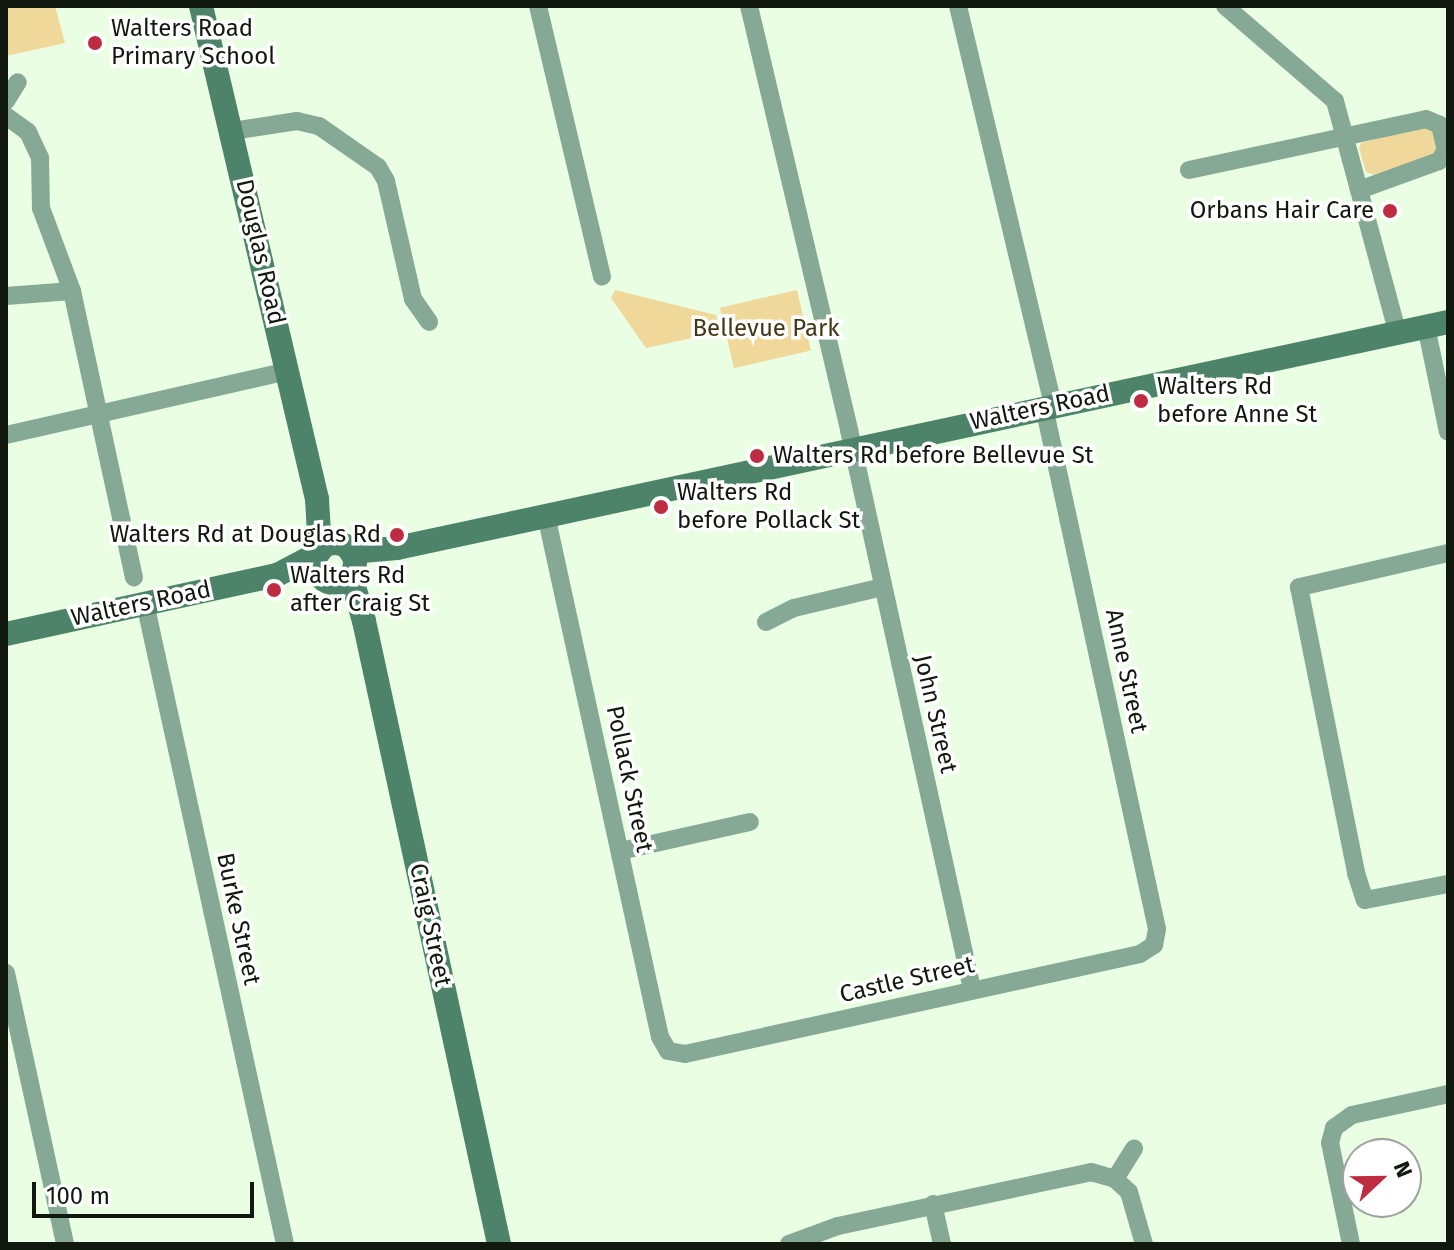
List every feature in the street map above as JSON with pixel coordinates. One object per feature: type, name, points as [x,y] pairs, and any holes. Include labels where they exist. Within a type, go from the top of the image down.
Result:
[{"type":"main road","name":"Douglas Road","points":[[201,6],[317,499],[336,564]]},
{"type":"main road","name":"Walters Road","points":[[6,634],[1397,330],[1437,324]]},
{"type":"main road","name":"Craig Street","points":[[336,564],[358,606],[499,1244]]},
{"type":"street","points":[[538,6],[602,277]]},
{"type":"street","name":"John Street","points":[[749,6],[853,449],[972,989]]},
{"type":"street","name":"Anne Street","points":[[958,6],[1049,406],[1157,929],[1154,945]]},
{"type":"street","points":[[1225,6],[1332,97],[1397,330]]},
{"type":"street","points":[[6,101],[18,82]]},
{"type":"street","points":[[6,116],[28,132],[35,141],[40,158],[41,208],[72,291],[134,577]]},
{"type":"street","points":[[1189,170],[1426,119],[1436,121],[1443,130],[1446,153],[1439,161],[1359,190]]},
{"type":"street","points":[[232,131],[297,121],[319,126],[378,167],[386,181],[413,299],[429,322]]},
{"type":"street","points":[[6,296],[72,291]]},
{"type":"street","points":[[1437,324],[1448,432]]},
{"type":"street","points":[[6,435],[288,371]]},
{"type":"street","name":"Pollack Street","points":[[546,515],[660,1037],[668,1051]]},
{"type":"street","points":[[1448,553],[1299,587],[1356,873],[1365,900],[1448,884]]},
{"type":"street","points":[[766,622],[794,608],[882,587]]},
{"type":"street","name":"Burke Street","points":[[145,603],[285,1244]]},
{"type":"street","points":[[620,851],[750,822]]},
{"type":"street","name":"Castle Street","points":[[668,1051],[685,1054],[1140,954],[1154,945]]},
{"type":"street","points":[[6,973],[65,1244]]},
{"type":"street","points":[[1351,1244],[1330,1143],[1334,1128],[1352,1115],[1448,1094]]},
{"type":"street","points":[[1115,1179],[1134,1149]]},
{"type":"street","points":[[789,1244],[838,1226],[933,1204],[1081,1173],[1101,1173],[1115,1179],[1133,1200],[1144,1244]]},
{"type":"street","points":[[933,1204],[942,1244]]},
{"type":"green space","points":[[6,6],[55,6],[65,43],[6,56]]},
{"type":"green space","points":[[1425,126],[1433,128],[1439,146],[1433,155],[1374,175],[1366,172],[1359,148],[1361,143]]},
{"type":"green space","points":[[615,290],[716,315],[720,332],[646,348],[611,298]]},
{"type":"green space","name":"Bellevue Park","points":[[797,290],[811,350],[734,368],[720,308]]},
{"type":"place","name":"Walters Road Primary School","points":[[95,43]]},
{"type":"place","name":"Orbans Hair Care","points":[[1390,211]]},
{"type":"place","name":"Walters Rd before Anne St","points":[[1141,401]]},
{"type":"place","name":"Walters Rd before Bellevue St","points":[[757,456]]},
{"type":"place","name":"Walters Rd before Pollack St","points":[[661,507]]},
{"type":"place","name":"Walters Rd at Douglas Rd","points":[[397,535]]},
{"type":"place","name":"Walters Rd after Craig St","points":[[274,590]]}]
